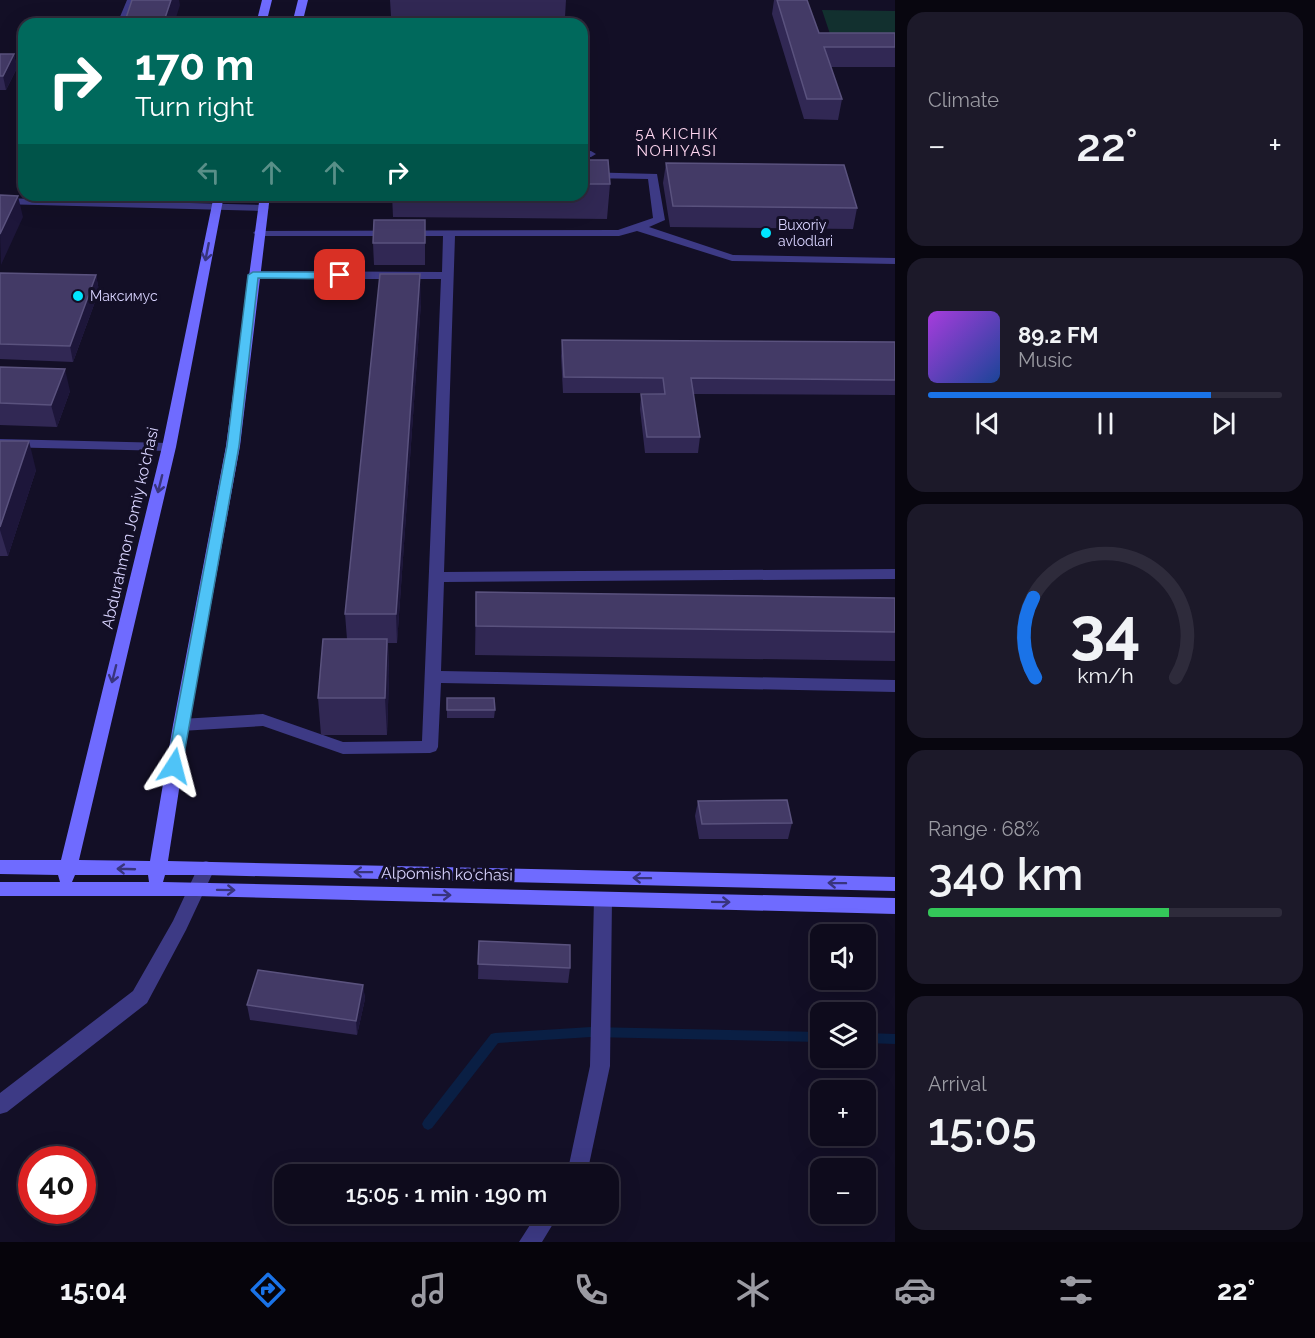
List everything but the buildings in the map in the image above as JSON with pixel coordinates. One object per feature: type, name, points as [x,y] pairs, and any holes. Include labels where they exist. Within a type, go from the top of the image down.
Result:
[{"type":"street","points":[[124,18],[132,0]]},
{"type":"street","points":[[262,18],[267,0]]},
{"type":"street","points":[[298,18],[303,0]]},
{"type":"street","points":[[259,233],[619,233],[659,220],[653,176],[588,175]]},
{"type":"street","points":[[0,201],[18,200]]},
{"type":"street","points":[[154,889],[181,725],[233,446],[264,201],[217,201]]},
{"type":"street","name":"Abdurahmon Jomiy ko'chasi","points":[[63,889],[169,447],[217,201]]},
{"type":"street","points":[[637,227],[732,258],[895,261]]},
{"type":"street","points":[[181,725],[262,720],[343,748],[430,747],[449,233]]},
{"type":"street","points":[[253,275],[448,276]]},
{"type":"street","points":[[0,443],[169,447]]},
{"type":"street","points":[[438,576],[895,574]]},
{"type":"street","points":[[433,677],[895,686]]},
{"type":"street","name":"Alpomish ko'chasi","points":[[0,867],[157,870],[206,868],[895,884]]},
{"type":"street","points":[[0,1105],[140,997],[180,925],[206,868]]},
{"type":"street","points":[[0,889],[196,889],[895,906]]},
{"type":"street","points":[[579,1164],[600,1066],[603,899]]},
{"type":"street","points":[[529,1242],[542,1224]]},
{"type":"green space","points":[[822,10],[895,11],[895,37],[831,37]]},
{"type":"waterway","points":[[428,1124],[495,1038],[591,1032],[810,1037]]},
{"type":"waterway","points":[[876,1038],[895,1039]]},
{"type":"place","name":"Buxoriy avlodlari","points":[[766,233]]},
{"type":"place","name":"Максимус","points":[[78,296]]},
{"type":"district","name":"5A KICHIK NOHIYASI","points":[[677,142]]},
{"type":"route","points":[[174,766],[233,446],[253,275],[340,275]]}]
